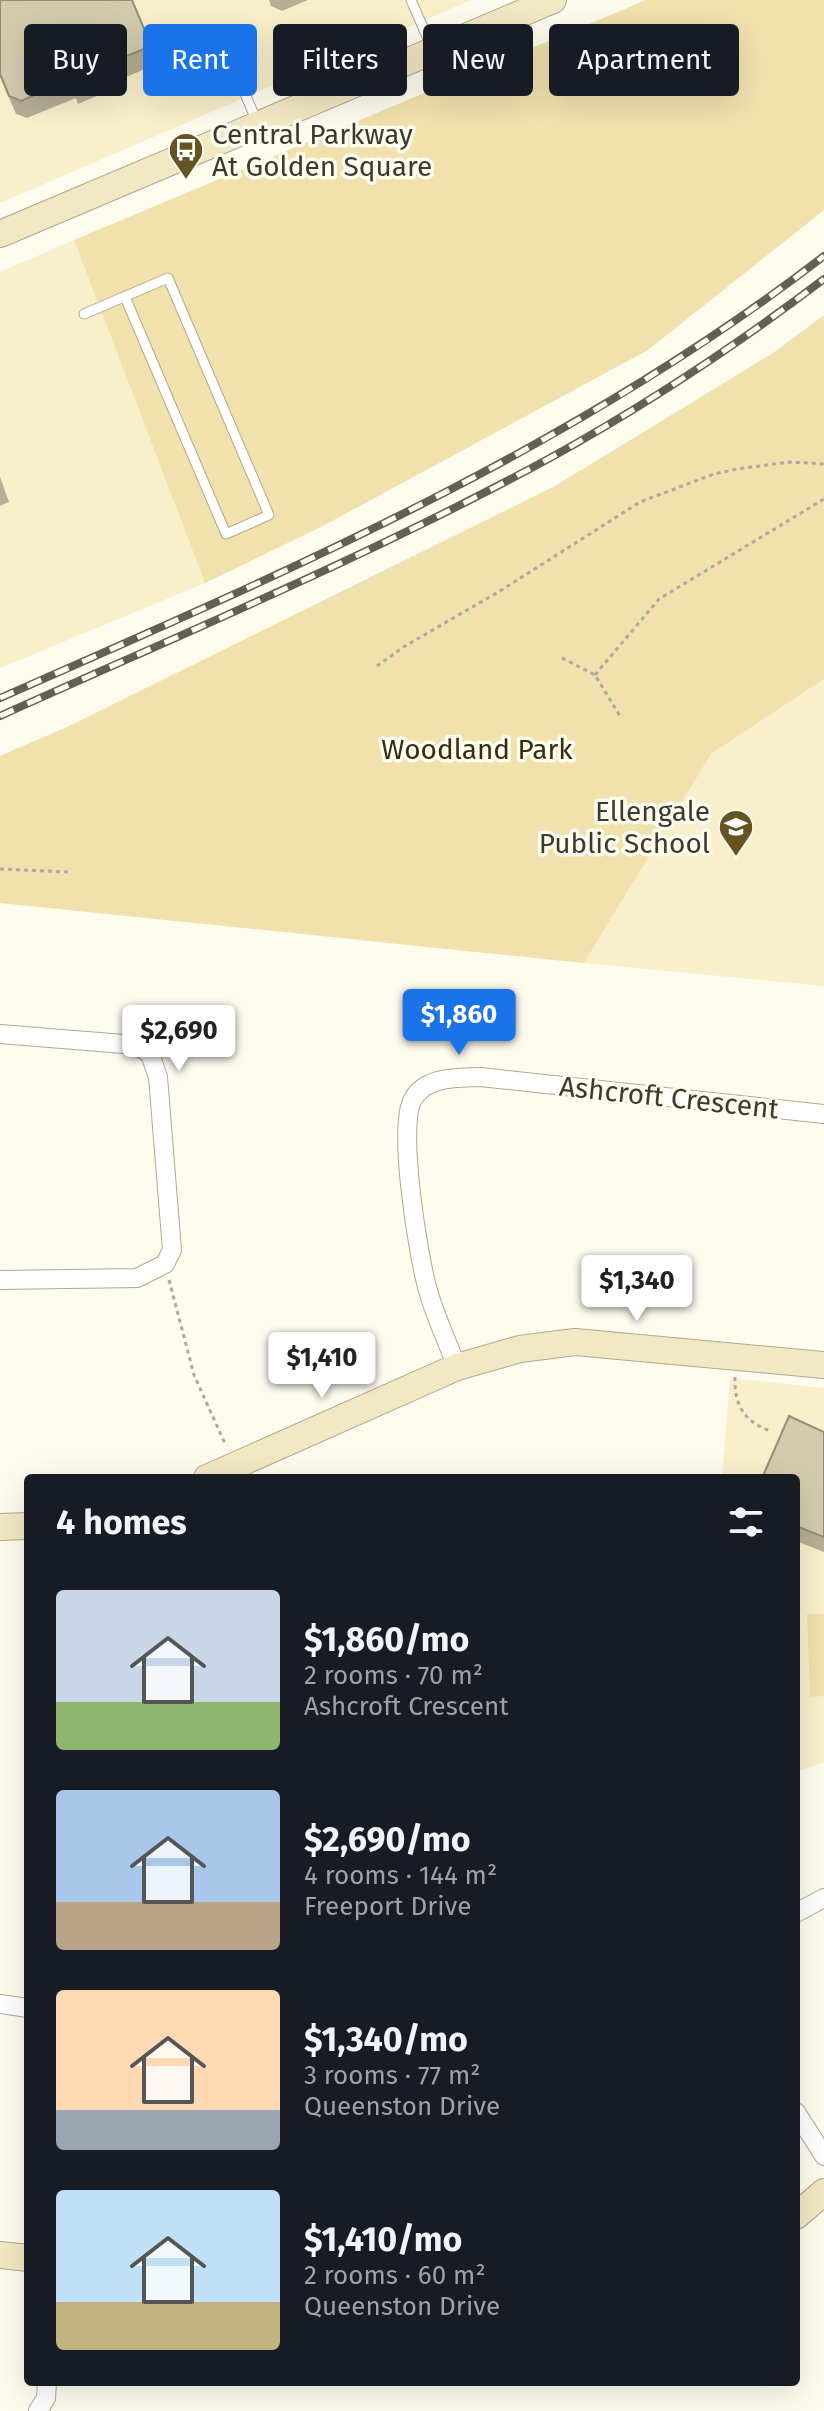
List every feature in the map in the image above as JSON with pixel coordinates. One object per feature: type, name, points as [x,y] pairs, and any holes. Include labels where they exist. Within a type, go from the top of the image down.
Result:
[{"type":"street","points":[[495,24],[553,0]]},
{"type":"street","points":[[0,234],[423,54]]},
{"type":"street","points":[[0,1034],[136,1045],[150,1054],[158,1077],[172,1250],[165,1264],[137,1278],[0,1280]]},
{"type":"street","name":"Ashcroft Crescent","points":[[457,1367],[427,1288],[415,1220],[407,1120],[413,1098],[421,1091],[441,1079],[480,1077],[824,1114]]},
{"type":"street","points":[[216,1474],[457,1367],[520,1349],[575,1342],[824,1365]]},
{"type":"street","points":[[0,1527],[24,1526]]},
{"type":"street","points":[[800,1911],[824,1898]]},
{"type":"street","points":[[0,2004],[24,2007]]},
{"type":"street","points":[[800,2118],[824,2156]]},
{"type":"street","points":[[800,2213],[824,2192]]},
{"type":"street","points":[[0,2255],[24,2258]]},
{"type":"street","points":[[38,2411],[46,2398],[47,2386]]},
{"type":"lane","points":[[411,0],[423,27]]},
{"type":"lane","points":[[246,96],[258,124]]},
{"type":"lane","points":[[84,314],[168,278],[269,515],[226,534],[125,297]]},
{"type":"path","points":[[377,666],[640,502],[714,474],[737,469],[789,462],[824,464]]},
{"type":"path","points":[[595,675],[659,599],[824,499]]},
{"type":"path","points":[[562,658],[595,675],[620,716]]},
{"type":"path","points":[[0,869],[68,872]]},
{"type":"path","points":[[165,1264],[194,1375],[235,1465]]},
{"type":"path","points":[[736,1357],[735,1389],[741,1410],[756,1426],[771,1431]]},
{"type":"shaded area","points":[[0,0],[471,0],[407,28],[407,24],[273,24],[273,85],[257,92],[257,24],[143,24],[143,96],[248,96],[0,203]]},
{"type":"shaded area","points":[[74,240],[205,583],[0,668],[0,272]]},
{"type":"shaded area","name":"Ellengale Public School","points":[[824,679],[824,986],[584,963],[711,754]]},
{"type":"shaded area","points":[[730,1378],[824,1388],[824,1762],[800,1771],[800,1474],[722,1474]]},
{"type":"green space","points":[[646,0],[824,0],[824,210],[648,350],[321,527],[205,583],[74,240],[423,94],[423,96],[533,96],[533,47],[549,41],[549,96],[739,96],[739,24],[589,24]]},
{"type":"green space","name":"Woodland Park","points":[[824,315],[824,679],[711,754],[584,963],[0,903],[0,756],[69,726],[555,486],[773,353]]},
{"type":"green space","points":[[807,1614],[824,1614],[824,1696],[810,1697]]},
{"type":"building","points":[[0,0],[132,0],[143,26],[143,49],[127,56],[127,24],[24,24],[24,96],[32,96],[21,101],[9,96],[0,74]]},
{"type":"building","points":[[789,1416],[824,1432],[824,1537],[800,1528],[800,1474],[764,1474]]},
{"type":"railway","points":[[0,698],[321,554],[529,447],[630,389],[729,325],[824,256]]},
{"type":"railway","points":[[0,716],[346,560],[483,494],[621,417],[758,327],[824,279]]},
{"type":"place","name":"Central Parkway At Golden Square","points":[[186,181]]},
{"type":"place","name":"Ellengale Public School","points":[[736,858]]}]
